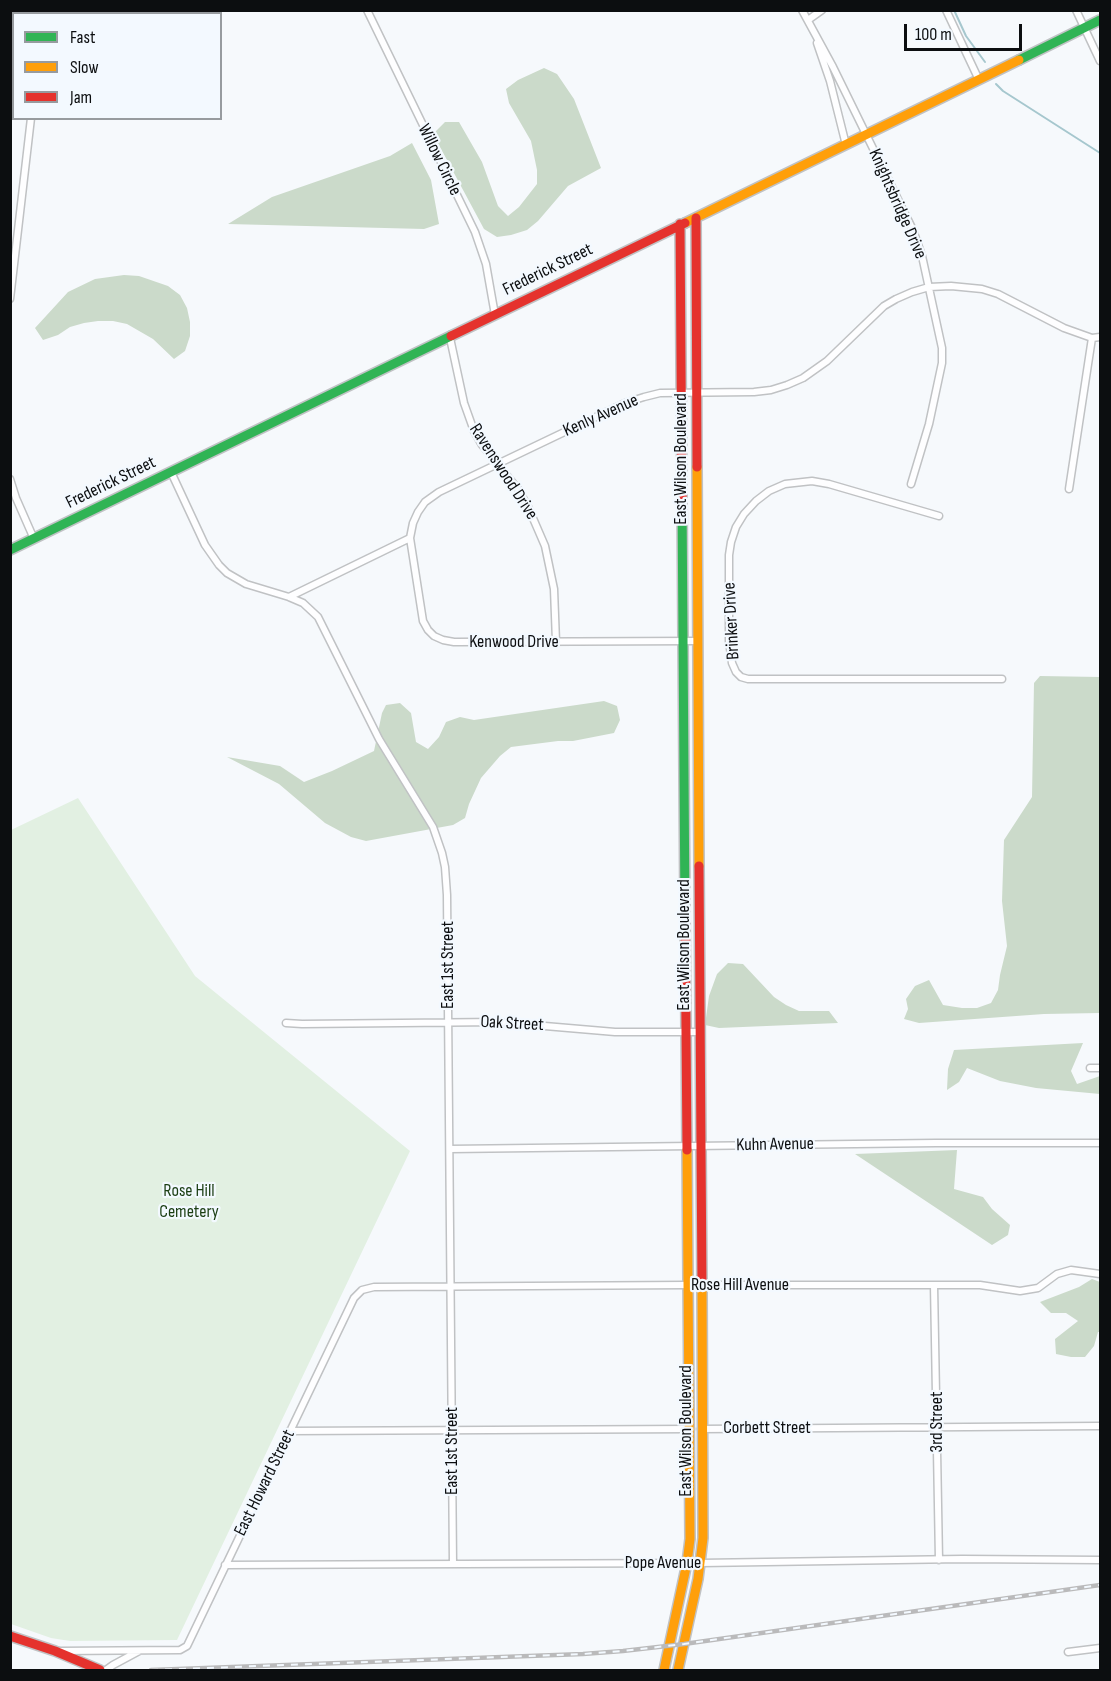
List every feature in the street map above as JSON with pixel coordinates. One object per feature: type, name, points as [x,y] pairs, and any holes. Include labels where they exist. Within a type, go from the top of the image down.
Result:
[{"type":"main road","name":"Frederick Street","points":[[10,550],[1101,20]]},
{"type":"main road","name":"East Wilson Boulevard","points":[[678,1671],[701,1563],[703,1538],[696,218]]},
{"type":"main road","name":"East Wilson Boulevard","points":[[664,1671],[690,1539],[680,224]]},
{"type":"main road","points":[[681,271],[688,280],[688,317],[691,320],[697,320]]},
{"type":"main road","points":[[10,1636],[55,1651],[100,1671]]},
{"type":"street","name":"Willow Circle","points":[[367,10],[475,232],[486,264],[495,315]]},
{"type":"street","points":[[802,10],[810,23],[830,81],[846,145]]},
{"type":"street","points":[[810,23],[822,10]]},
{"type":"street","points":[[946,10],[979,80]]},
{"type":"street","points":[[1076,10],[1101,61]]},
{"type":"street","name":"Knightsbridge Drive","points":[[810,23],[913,230],[929,287],[942,348],[942,363],[929,424],[911,484]]},
{"type":"street","points":[[10,299],[31,120]]},
{"type":"street","name":"Kenly Avenue","points":[[410,537],[413,523],[425,502],[439,492],[497,464],[625,403],[652,395],[681,392],[754,392],[788,385],[827,361],[886,305],[912,292],[929,287],[966,286],[998,294],[1064,328],[1092,338],[1101,337]]},
{"type":"street","name":"Ravenswood Drive","points":[[450,338],[468,417],[482,445],[518,489],[530,509],[545,546],[554,589],[556,642]]},
{"type":"street","points":[[1069,489],[1092,338]]},
{"type":"street","name":"East 1st Street","points":[[171,472],[205,545],[227,573],[246,584],[303,603],[318,617],[379,739],[424,812],[438,842],[445,867],[453,1564]]},
{"type":"street","points":[[10,479],[34,539]]},
{"type":"street","name":"Brinker Drive","points":[[939,516],[812,481],[785,484],[769,491],[744,514],[736,526],[731,542],[729,641],[732,663],[741,677],[748,679],[1002,679]]},
{"type":"street","points":[[289,597],[410,537]]},
{"type":"street","name":"Kenwood Drive","points":[[410,537],[423,621],[434,636],[443,640],[454,642],[698,641]]},
{"type":"street","name":"Oak Street","points":[[286,1023],[526,1023],[615,1032],[701,1032]]},
{"type":"street","points":[[1090,1068],[1101,1068]]},
{"type":"street","name":"Kuhn Avenue","points":[[450,1149],[1101,1143]]},
{"type":"street","name":"Rose Hill Avenue","points":[[374,1287],[980,1285],[1020,1291],[1038,1288],[1057,1274],[1071,1270],[1101,1274]]},
{"type":"street","name":"3rd Street","points":[[934,1285],[939,1560]]},
{"type":"street","name":"East Howard Street","points":[[55,1651],[180,1650],[187,1646],[354,1298],[362,1290],[374,1287]]},
{"type":"street","name":"Corbett Street","points":[[289,1431],[1101,1426]]},
{"type":"street","name":"Pope Avenue","points":[[225,1565],[1101,1560]]},
{"type":"street","points":[[1068,1652],[1101,1648]]},
{"type":"street","name":"East Howard Street","points":[[106,1671],[140,1651]]},
{"type":"green space","points":[[544,68],[557,74],[574,99],[601,168],[568,186],[538,221],[527,230],[497,237],[484,229],[433,134],[445,122],[459,122],[482,162],[498,206],[508,216],[519,207],[537,184],[537,170],[531,141],[509,103],[506,89],[518,80]]},
{"type":"green space","points":[[412,143],[431,180],[439,224],[424,229],[228,224],[272,197],[390,156]]},
{"type":"green space","points":[[124,275],[139,276],[168,286],[180,295],[187,308],[190,322],[190,336],[185,351],[174,359],[153,339],[127,324],[113,321],[84,323],[43,340],[35,328],[68,292],[95,279]]},
{"type":"green space","points":[[1040,676],[1100,677],[1100,1013],[1044,1014],[919,1023],[904,1019],[908,1009],[906,999],[915,986],[929,980],[943,1005],[962,1008],[977,1008],[991,1003],[998,990],[1007,946],[1002,901],[1004,840],[1032,797],[1034,683]]},
{"type":"green space","points":[[604,701],[617,706],[620,720],[614,733],[573,741],[511,747],[481,778],[465,818],[453,825],[366,841],[351,837],[325,823],[279,784],[227,757],[280,766],[304,782],[374,751],[382,713],[386,705],[400,703],[411,713],[416,742],[428,749],[439,737],[446,722],[460,717],[474,720]]},
{"type":"green space","name":"Rose Hill Cemetery","points":[[78,798],[195,976],[410,1151],[177,1640],[70,1641],[51,1638],[11,1624],[11,830]]},
{"type":"green space","points":[[728,963],[743,964],[774,997],[786,1005],[799,1011],[829,1011],[838,1023],[719,1028],[705,1025],[709,996],[717,974]]},
{"type":"green space","points":[[1083,1043],[1071,1071],[1077,1084],[1100,1076],[1100,1094],[1036,1088],[1000,1081],[967,1068],[959,1082],[947,1090],[948,1069],[954,1050]]},
{"type":"green space","points":[[957,1150],[954,1189],[983,1197],[992,1209],[1010,1225],[1008,1235],[992,1245],[855,1154]]},
{"type":"green space","points":[[1092,1279],[1100,1282],[1100,1332],[1098,1332],[1094,1346],[1085,1357],[1056,1354],[1055,1339],[1078,1321],[1066,1313],[1051,1313],[1040,1302],[1079,1287]]},
{"type":"waterway","points":[[954,10],[966,36],[985,62]]},
{"type":"waterway","points":[[996,84],[1003,91],[1100,153]]},
{"type":"railway","points":[[151,1670],[623,1651],[1100,1585]]},
{"type":"traffic: fast","points":[[1019,60],[1100,20]]},
{"type":"traffic: fast","points":[[10,550],[451,336]]},
{"type":"traffic: fast","points":[[682,501],[685,912]]},
{"type":"traffic: slow","points":[[685,223],[1019,60]]},
{"type":"traffic: slow","points":[[697,467],[699,866]]},
{"type":"traffic: slow","points":[[664,1670],[690,1539],[687,1150]]},
{"type":"traffic: slow","points":[[678,1670],[698,1579],[703,1538],[702,1287]]},
{"type":"traffic: jam","points":[[696,218],[697,467]]},
{"type":"traffic: jam","points":[[451,336],[685,223]]},
{"type":"traffic: jam","points":[[680,224],[682,501]]},
{"type":"traffic: jam","points":[[699,866],[702,1287]]},
{"type":"traffic: jam","points":[[685,912],[687,1150]]},
{"type":"traffic: jam","points":[[10,1636],[55,1651],[100,1670]]}]
